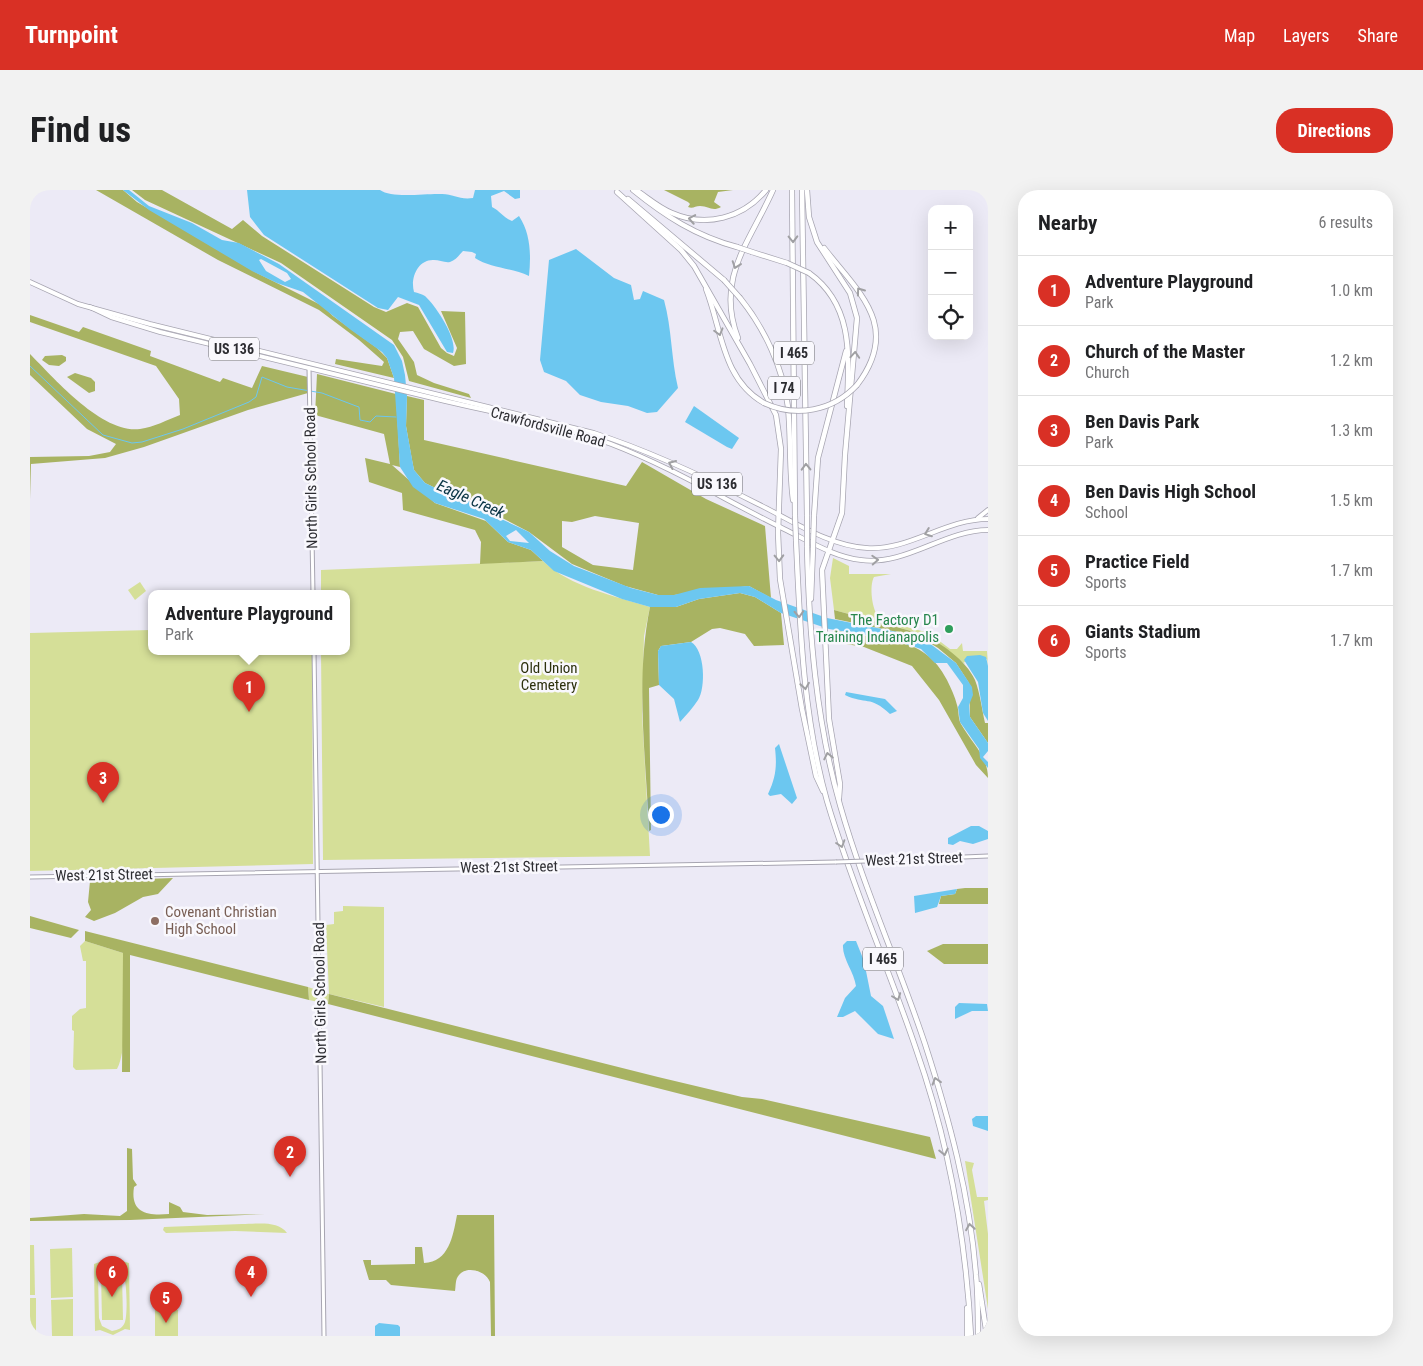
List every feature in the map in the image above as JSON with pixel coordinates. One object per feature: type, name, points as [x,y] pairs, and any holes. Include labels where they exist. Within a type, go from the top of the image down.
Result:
[{"type":"highway","points":[[635,190],[672,213],[703,220],[718,219],[738,212],[756,201],[766,190]]},
{"type":"highway","points":[[635,190],[684,227],[705,237],[787,263],[809,273],[822,284],[838,305],[846,326],[848,342],[842,513],[822,567],[824,643],[830,732],[840,784],[839,804]]},
{"type":"highway","points":[[746,356],[737,336],[731,312],[733,275],[739,257],[773,190]]},
{"type":"highway","name":"I 465","points":[[792,190],[795,516],[800,637],[804,682],[827,799],[850,874],[917,1050],[932,1100],[955,1207],[969,1299],[971,1336]]},
{"type":"highway","name":"I 465","points":[[802,190],[807,546],[812,640],[820,715],[839,804],[858,864],[918,1024],[938,1086],[963,1187],[976,1275],[978,1336]]},
{"type":"highway","points":[[807,190],[809,217],[816,237],[850,293],[857,318],[845,455]]},
{"type":"highway","points":[[616,191],[680,250],[697,270],[772,405],[778,424],[781,449],[779,567],[782,591],[816,776],[827,799]]},
{"type":"highway","name":"I 74","points":[[616,191],[724,280],[740,298],[768,342],[784,384],[788,406],[795,516]]},
{"type":"highway","points":[[697,270],[707,293],[731,370],[747,392],[764,403],[788,411],[810,411],[840,400],[857,384],[865,372],[873,353],[875,335],[872,312],[860,291],[816,237]]},
{"type":"highway","points":[[810,605],[813,590],[814,516],[818,458],[848,342]]},
{"type":"highway","points":[[976,1275],[982,1297],[987,1336]]},
{"type":"highway","points":[[966,1336],[969,1299]]},
{"type":"main road","name":"Crawfordsville Road","points":[[30,282],[101,313],[148,328],[608,443],[650,460],[828,550],[857,560],[885,560],[900,557],[961,534],[988,530]]},
{"type":"main road","name":"Crawfordsville Road","points":[[90,307],[608,437],[639,449],[833,540],[860,548],[884,548],[953,524],[974,519],[988,519]]},
{"type":"main road","points":[[974,519],[988,510]]},
{"type":"street","name":"North Girls School Road","points":[[310,363],[313,590]]},
{"type":"street","name":"North Girls School Road","points":[[314,655],[324,1336]]},
{"type":"street","name":"West 21st Street","points":[[30,877],[836,862],[988,856]]},
{"type":"green space","points":[[96,190],[123,190],[137,202],[257,273],[323,306],[387,358],[394,378],[335,364],[336,359],[382,366],[384,362],[359,340],[319,310],[218,260]]},
{"type":"green space","points":[[132,190],[162,190],[232,229],[243,220],[262,236],[374,307],[386,312],[407,303],[418,307],[441,348],[454,356],[457,348],[441,311],[465,312],[466,364],[454,366],[424,349],[413,331],[400,332],[398,339],[414,362],[417,375],[434,383],[469,394],[471,398],[409,381],[403,357],[392,340],[281,263],[145,200]]},
{"type":"green space","points":[[664,190],[733,190],[718,192],[714,202],[721,207],[713,209],[703,206],[688,207],[690,204],[688,202]]},
{"type":"green space","points":[[30,315],[79,332],[83,327],[151,351],[150,356],[220,382],[223,378],[252,388],[262,366],[308,377],[308,393],[248,410],[144,447],[105,458],[31,464],[30,499],[30,457],[89,456],[110,452],[116,444],[87,429],[30,375],[30,354],[65,390],[95,414],[110,423],[125,428],[140,429],[180,415],[179,399],[156,366],[30,322]]},
{"type":"green space","points":[[62,355],[66,357],[66,361],[59,366],[49,365],[42,360],[45,356]]},
{"type":"green space","points":[[75,373],[91,378],[95,382],[95,391],[89,393],[67,377]]},
{"type":"green space","points":[[317,374],[396,394],[400,467],[392,465],[435,503],[486,521],[508,542],[531,550],[543,561],[480,564],[481,542],[475,530],[403,510],[402,493],[369,482],[365,458],[390,464],[384,434],[315,415]]},
{"type":"green space","points":[[407,396],[424,400],[424,440],[626,486],[642,462],[706,499],[765,526],[771,598],[749,586],[674,595],[658,595],[625,586],[572,564],[529,532],[466,499],[450,495],[425,483],[414,470],[406,426]],"holes":[[[595,516],[639,523],[633,570],[593,565],[562,547],[562,521],[572,522]]]},
{"type":"green space","points":[[833,558],[849,566],[849,574],[891,574],[874,577],[872,581],[873,604],[879,618],[893,616],[896,624],[929,633],[950,649],[957,649],[962,643],[963,651],[987,651],[988,666],[987,659],[964,662],[965,664],[926,635],[834,610],[830,578]]},
{"type":"green space","name":"Old Union Cemetery","points":[[543,561],[566,578],[579,584],[650,607],[644,636],[642,714],[650,856],[323,860],[321,655],[350,655],[350,590],[321,590],[321,570]]},
{"type":"green space","points":[[140,582],[146,591],[135,600],[128,590]]},
{"type":"green space","points":[[740,593],[755,597],[781,613],[784,645],[754,646],[745,634],[720,628],[712,629],[691,642],[661,646],[658,651],[659,685],[649,688],[651,830],[649,831],[642,690],[643,662],[650,607],[676,607],[699,599]]},
{"type":"green space","points":[[834,610],[922,634],[937,642],[959,659],[975,680],[985,723],[988,723],[988,743],[970,717],[969,683],[956,663],[925,640],[902,633],[835,619]]},
{"type":"green space","points":[[148,630],[148,655],[312,655],[313,864],[30,871],[30,633]]},
{"type":"green space","points":[[834,630],[883,638],[913,646],[926,654],[937,665],[953,692],[958,707],[959,720],[982,756],[988,778],[976,765],[939,700],[912,666],[864,647],[834,642]]},
{"type":"green space","points":[[173,878],[158,894],[143,897],[115,913],[94,921],[85,917],[91,910],[88,902],[90,881]]},
{"type":"green space","points":[[988,888],[988,904],[939,904],[941,896],[955,894],[957,889]]},
{"type":"green space","points":[[343,906],[384,907],[384,1007],[329,994],[326,925],[334,924],[334,912],[343,911]]},
{"type":"green space","points":[[30,916],[79,930],[71,938],[30,928]]},
{"type":"green space","points":[[85,931],[308,987],[309,1000],[130,955],[130,1072],[122,1072],[123,953],[85,941]]},
{"type":"green space","points":[[85,941],[123,953],[124,1030],[121,1059],[117,1069],[76,1070],[73,1067],[74,1031],[72,1030],[72,1016],[80,1009],[86,1008],[86,961],[83,961],[80,946]]},
{"type":"green space","points":[[943,944],[988,944],[988,964],[944,964],[927,951]]},
{"type":"green space","points":[[308,987],[329,994],[328,1004],[309,1000]]},
{"type":"green space","points":[[329,994],[742,1097],[762,1099],[930,1137],[936,1159],[328,1004]]},
{"type":"green space","points":[[127,1148],[132,1149],[133,1179],[137,1185],[134,1187],[133,1196],[142,1211],[154,1214],[169,1214],[169,1202],[180,1207],[183,1212],[207,1215],[265,1214],[130,1220],[30,1221],[30,1218],[84,1214],[120,1216],[127,1211]]},
{"type":"green space","points":[[965,1161],[974,1163],[972,1170],[977,1197],[988,1197],[988,1200],[984,1201],[988,1234],[988,1309]]},
{"type":"green space","points":[[457,1215],[494,1215],[495,1336],[491,1336],[490,1282],[481,1272],[467,1270],[462,1272],[457,1278],[455,1291],[391,1285],[386,1280],[369,1280],[363,1260],[371,1260],[371,1265],[415,1264],[415,1247],[422,1247],[424,1263],[432,1262],[439,1258],[444,1253],[451,1239]]},
{"type":"green space","points":[[260,1223],[278,1226],[287,1233],[235,1231],[166,1233],[163,1230],[164,1227]]},
{"type":"green space","points":[[30,1245],[34,1245],[35,1295],[30,1295]]},
{"type":"green space","points":[[72,1248],[73,1297],[51,1298],[50,1249]]},
{"type":"green space","points":[[111,1258],[129,1263],[130,1330],[125,1329],[113,1335],[100,1330],[95,1331],[94,1264]],"holes":[[[109,1263],[120,1265],[125,1283],[126,1317],[122,1327],[112,1331],[102,1326],[99,1318],[98,1274],[101,1267]]]},
{"type":"green space","points":[[122,1273],[123,1320],[102,1320],[101,1274]]},
{"type":"green space","points":[[30,1298],[36,1298],[36,1336],[30,1336]]},
{"type":"green space","points":[[73,1299],[73,1336],[52,1336],[51,1300]]},
{"type":"green space","points":[[155,1310],[178,1310],[178,1336],[155,1336]]},
{"type":"water","name":"Eagle Creek","points":[[123,190],[129,190],[149,206],[192,223],[222,240],[239,243],[279,264],[394,345],[402,361],[405,375],[407,396],[406,426],[414,470],[425,483],[450,495],[466,499],[497,517],[529,532],[550,551],[574,566],[631,588],[658,595],[674,595],[700,588],[749,586],[776,600],[827,618],[902,633],[925,640],[956,663],[972,687],[973,695],[969,705],[970,717],[988,743],[988,751],[983,757],[988,762],[988,768],[980,758],[979,749],[960,722],[958,707],[963,698],[963,685],[947,663],[935,663],[921,649],[890,639],[829,629],[781,613],[755,597],[740,593],[699,599],[676,607],[650,607],[622,599],[554,571],[531,550],[508,542],[484,519],[435,503],[413,487],[400,467],[394,378],[387,358],[382,352],[303,292],[277,283],[252,271],[149,210]],"holes":[[[261,259],[287,273],[291,279],[285,282],[266,271],[259,260]],[[516,530],[529,543],[510,541],[506,536]]]},
{"type":"water","points":[[247,190],[380,190],[393,194],[442,194],[460,198],[473,198],[475,190],[520,190],[520,198],[515,199],[504,191],[491,196],[492,207],[512,221],[519,216],[523,223],[529,245],[529,276],[487,264],[475,258],[476,254],[463,251],[456,259],[450,262],[428,261],[420,266],[414,275],[414,292],[425,296],[445,323],[454,347],[453,353],[447,352],[419,305],[398,297],[388,310],[378,308],[264,235],[250,217]]},
{"type":"water","points":[[576,249],[614,278],[631,285],[634,300],[640,299],[643,291],[664,300],[678,388],[657,412],[647,413],[628,406],[601,402],[580,395],[566,381],[544,372],[540,360],[549,260]]},
{"type":"water","points":[[694,406],[739,438],[732,449],[685,422]]},
{"type":"water","points":[[691,642],[696,646],[703,669],[702,687],[698,700],[680,722],[674,699],[659,685],[658,651],[661,646]]},
{"type":"water","points":[[980,655],[986,657],[988,666],[988,721],[983,713],[978,682],[964,660],[967,656]]},
{"type":"water","points":[[846,692],[885,699],[897,711],[890,714],[873,702],[858,700],[845,695]]},
{"type":"water","points":[[779,744],[797,798],[792,804],[781,794],[770,796],[768,794],[775,771],[775,748]]},
{"type":"water","points":[[971,826],[979,826],[988,831],[988,839],[973,844],[960,841],[953,845],[948,844],[948,838]]},
{"type":"water","points":[[957,889],[955,894],[941,896],[937,907],[915,913],[914,896]]},
{"type":"water","points":[[847,941],[856,941],[864,961],[871,996],[883,1006],[894,1039],[878,1034],[855,1011],[843,1017],[837,1017],[845,998],[856,986],[843,950],[843,945]]},
{"type":"water","points":[[959,1003],[987,1004],[988,1011],[972,1011],[955,1019],[955,1007]]},
{"type":"water","points":[[976,1116],[988,1116],[988,1131],[973,1126],[972,1119]]},
{"type":"water","points":[[379,1323],[398,1325],[400,1327],[400,1336],[375,1336],[375,1326]]},
{"type":"waterway","points":[[30,366],[103,435],[132,443],[142,442],[183,429],[249,402],[256,397],[262,377],[287,387],[322,393],[359,407],[360,420],[370,422],[376,416],[396,417]]},
{"type":"place","name":"The Factory D1 Training Indianapolis","points":[[949,629]]},
{"type":"place","name":"Adventure Playground","points":[[249,712]]},
{"type":"place","name":"Ben Davis Park","points":[[103,803]]},
{"type":"place","name":"Covenant Christian High School","points":[[155,921]]},
{"type":"place","name":"Church of the Master","points":[[290,1177]]},
{"type":"place","name":"Giants Stadium","points":[[112,1297]]},
{"type":"place","name":"Ben Davis High School","points":[[251,1297]]},
{"type":"place","name":"Practice Field","points":[[166,1323]]}]
